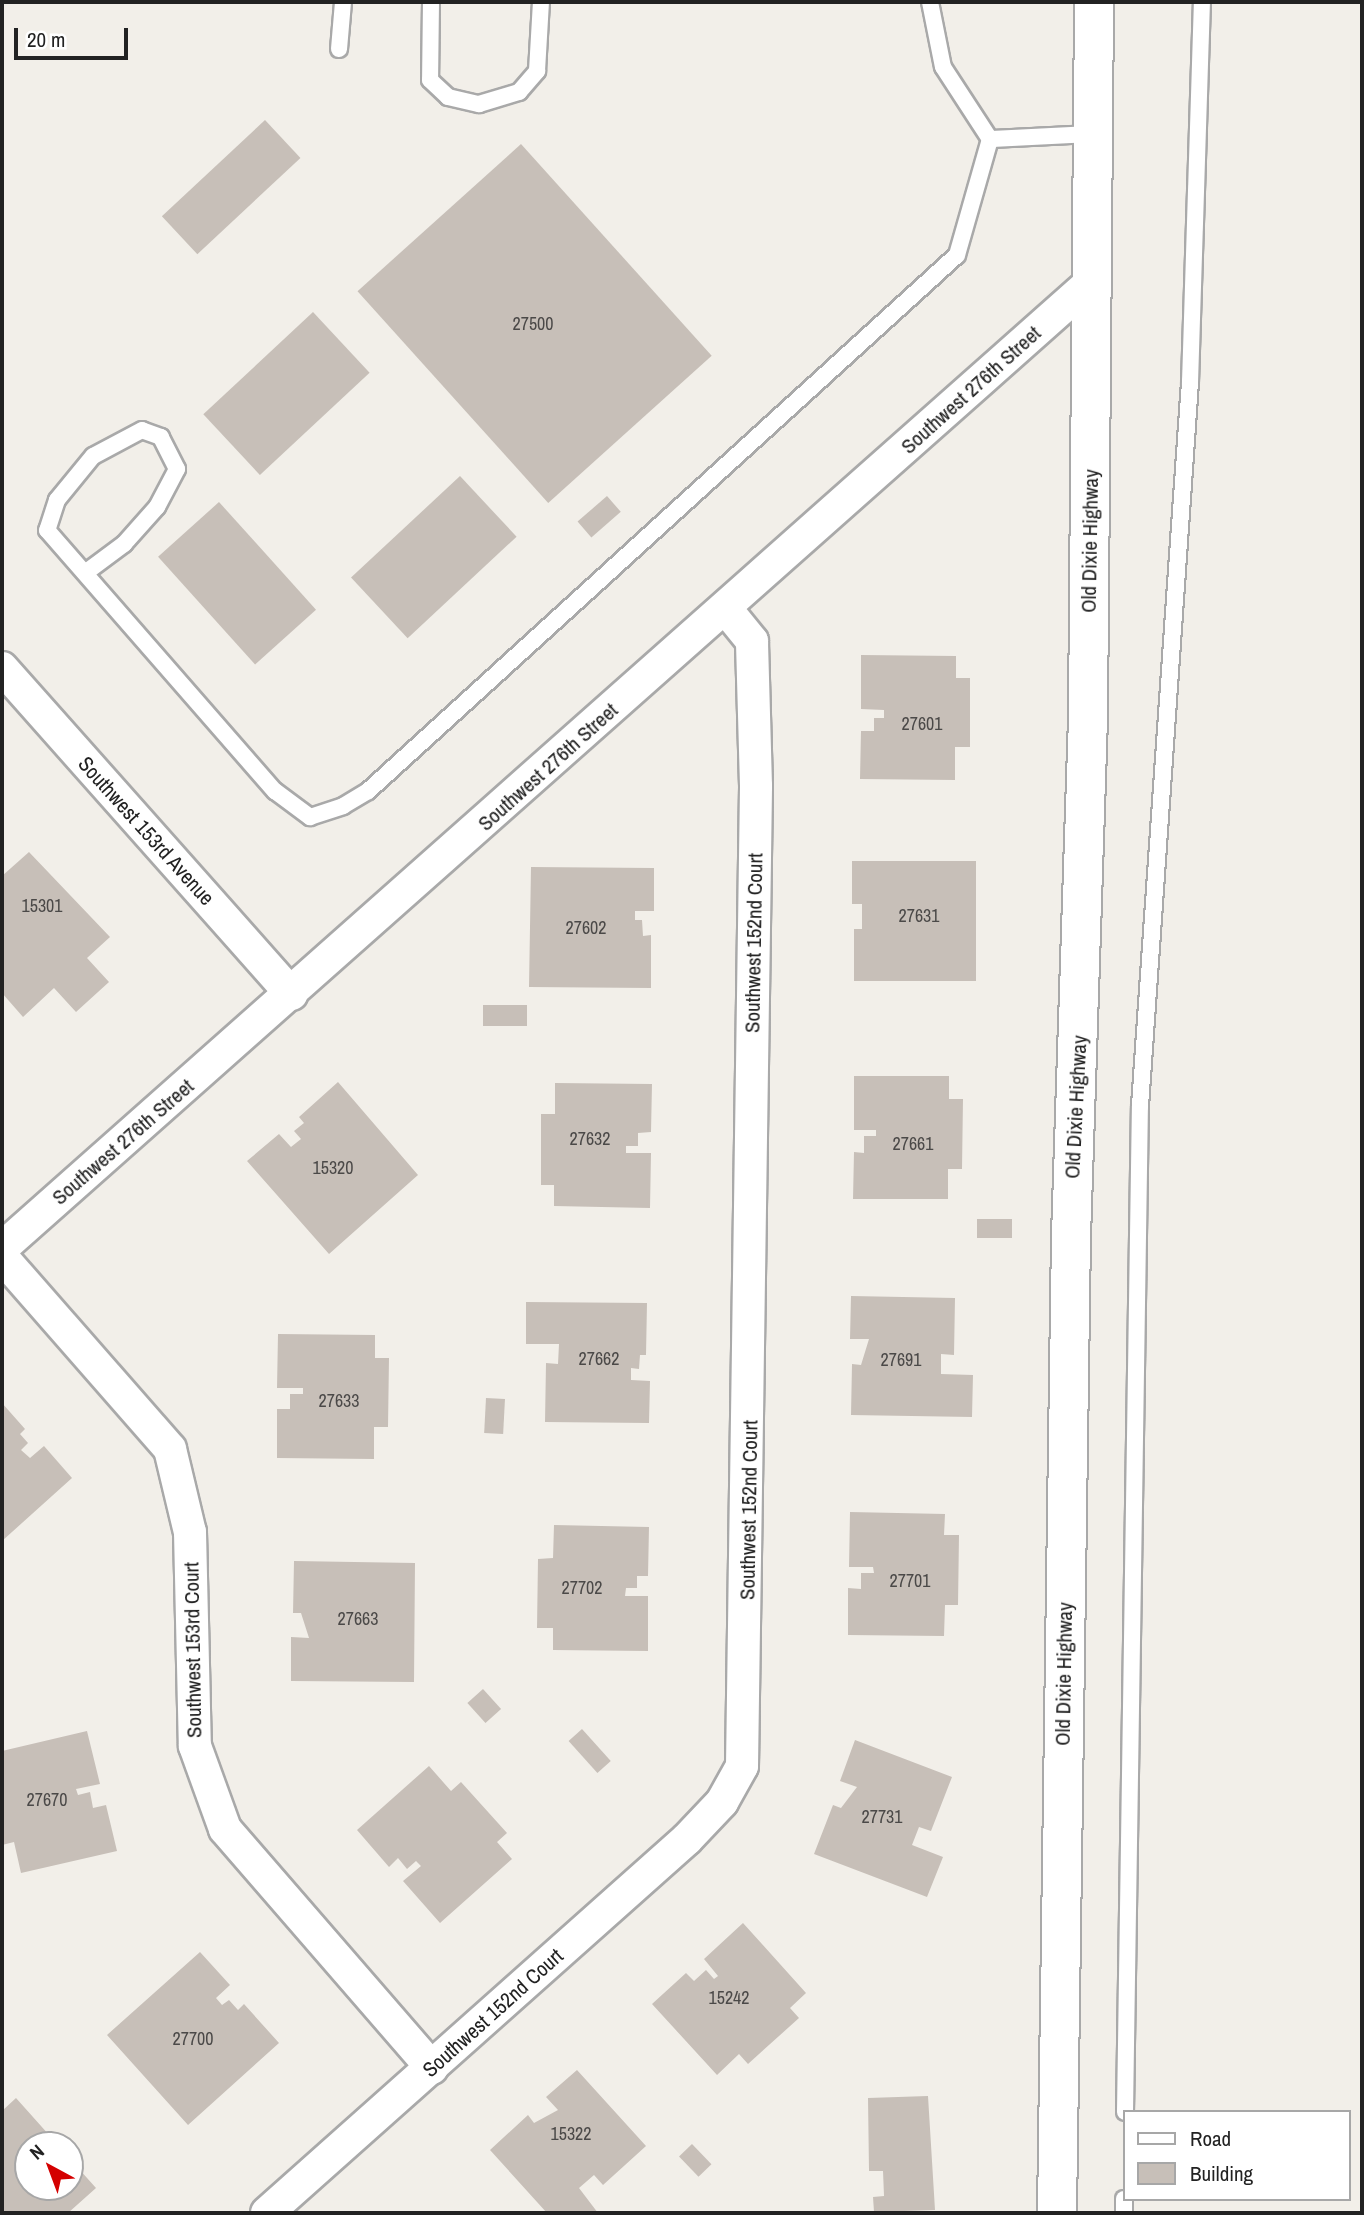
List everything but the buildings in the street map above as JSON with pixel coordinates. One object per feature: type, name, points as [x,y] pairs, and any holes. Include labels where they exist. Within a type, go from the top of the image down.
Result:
[{"type":"street","name":"Old Dixie Highway","points":[[1057,2213],[1071,1236],[1087,787],[1094,2]]},
{"type":"street","name":"Southwest 276th Street","points":[[2,1248],[726,609],[1091,282]]},
{"type":"street","name":"Southwest 152nd Court","points":[[267,2213],[687,1839],[722,1802],[742,1766],[756,786],[752,641],[726,609]]},
{"type":"street","name":"Southwest 153rd Avenue","points":[[2,668],[291,994]]},
{"type":"street","name":"Southwest 153rd Court","points":[[2,1256],[170,1450],[190,1532],[195,1746],[225,1829],[432,2068]]},
{"type":"lane","points":[[339,49],[343,2]]},
{"type":"lane","points":[[431,2],[430,80],[448,97],[479,104],[519,92],[537,71],[541,2]]},
{"type":"lane","points":[[85,573],[124,544],[157,507],[177,468],[161,437],[142,430],[93,456],[57,500],[47,530],[275,791],[310,817],[343,806],[368,791],[957,255],[990,139],[943,67],[930,2]]},
{"type":"lane","points":[[1125,2110],[1140,1106],[1190,382],[1202,2]]},
{"type":"lane","points":[[990,139],[1093,134]]}]
